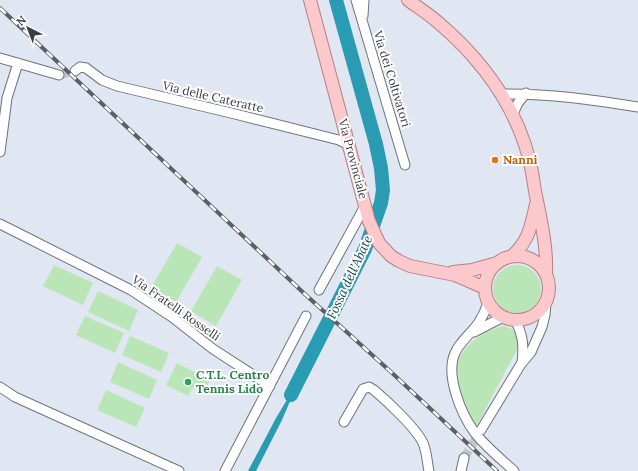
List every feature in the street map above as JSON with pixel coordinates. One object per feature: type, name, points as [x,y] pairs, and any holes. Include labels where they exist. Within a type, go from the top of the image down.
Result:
[{"type":"main road","name":"Via Provinciale","points":[[310,0],[369,221],[379,243],[391,256],[410,266],[448,273],[471,281],[485,288]]},
{"type":"main road","points":[[408,0],[440,24],[464,47],[490,77],[502,94],[513,114],[520,130],[530,163],[542,222],[547,257],[546,273]]},
{"type":"main road","points":[[512,256],[520,249],[529,234],[537,201]]},
{"type":"main road","points":[[512,256],[528,258],[542,266],[546,273],[550,288],[546,303],[539,313],[516,321],[503,317],[492,308],[488,302],[485,288],[486,279],[490,270],[504,259],[512,256]]},
{"type":"main road","name":"Via Provinciale","points":[[448,273],[472,270],[497,264]]},
{"type":"street","name":"Via dei Coltivatori","points":[[356,0],[405,164]]},
{"type":"street","points":[[363,23],[364,0]]},
{"type":"street","points":[[0,58],[59,75]]},
{"type":"street","points":[[0,152],[7,98],[18,63]]},
{"type":"street","name":"Via delle Cateratte","points":[[75,71],[80,68],[86,68],[102,80],[117,86],[339,140],[349,145]]},
{"type":"street","points":[[502,94],[526,94],[600,101],[638,107]]},
{"type":"street","points":[[513,114],[518,102],[526,94]]},
{"type":"street","points":[[320,290],[365,206]]},
{"type":"street","name":"Via Fratelli Rosselli","points":[[0,224],[131,290],[172,317],[213,349],[270,386]]},
{"type":"street","points":[[488,302],[480,321],[459,345],[452,363],[451,374],[455,391],[465,416],[475,432],[514,471]]},
{"type":"street","points":[[481,430],[521,364],[531,352],[542,327],[546,303]]},
{"type":"street","points":[[226,471],[306,316]]},
{"type":"street","points":[[467,336],[503,317]]},
{"type":"street","points":[[516,321],[522,333],[524,348],[521,364]]},
{"type":"street","points":[[0,387],[15,397],[179,471]]},
{"type":"street","points":[[344,422],[363,389],[368,387],[374,390],[419,436],[425,448],[429,471]]},
{"type":"street","points":[[461,471],[464,458]]},
{"type":"green space","points":[[177,243],[202,257],[176,302],[151,288]]},
{"type":"green space","points":[[54,265],[93,283],[83,305],[43,286]]},
{"type":"green space","points":[[517,265],[526,267],[534,272],[539,280],[541,289],[539,298],[534,306],[526,311],[517,313],[508,311],[500,306],[495,298],[493,289],[495,280],[500,272],[508,267]]},
{"type":"green space","points":[[217,266],[242,280],[216,326],[191,311]]},
{"type":"green space","points":[[98,291],[138,310],[129,331],[88,312]]},
{"type":"green space","points":[[85,316],[124,333],[115,353],[76,335]]},
{"type":"green space","points":[[503,326],[515,332],[520,344],[476,427],[473,424],[457,388],[456,372],[458,362],[462,354],[475,339],[493,329]]},
{"type":"green space","points":[[130,336],[169,353],[161,372],[122,355]]},
{"type":"green space","points":[[118,362],[157,380],[149,399],[110,382]]},
{"type":"green space","name":"C.T.L. Centro Tennis Lido","points":[[177,363],[210,380],[203,394],[192,388],[188,396],[166,385]]},
{"type":"green space","points":[[106,390],[145,408],[136,427],[97,410]]},
{"type":"water","points":[[300,378],[282,420],[256,471],[248,471],[276,418]]},
{"type":"waterway","name":"Fossa dell'Abate","points":[[291,395],[365,249],[381,203],[383,190],[381,168],[376,144],[336,0]]},
{"type":"tunnel","points":[[59,75],[75,71]]},
{"type":"tunnel","points":[[464,458],[481,431]]},
{"type":"railway","points":[[0,8],[308,297],[497,471]]},
{"type":"place","name":"Nanni","points":[[495,160]]},
{"type":"place","name":"C.T.L. Centro Tennis Lido","points":[[188,382]]}]
